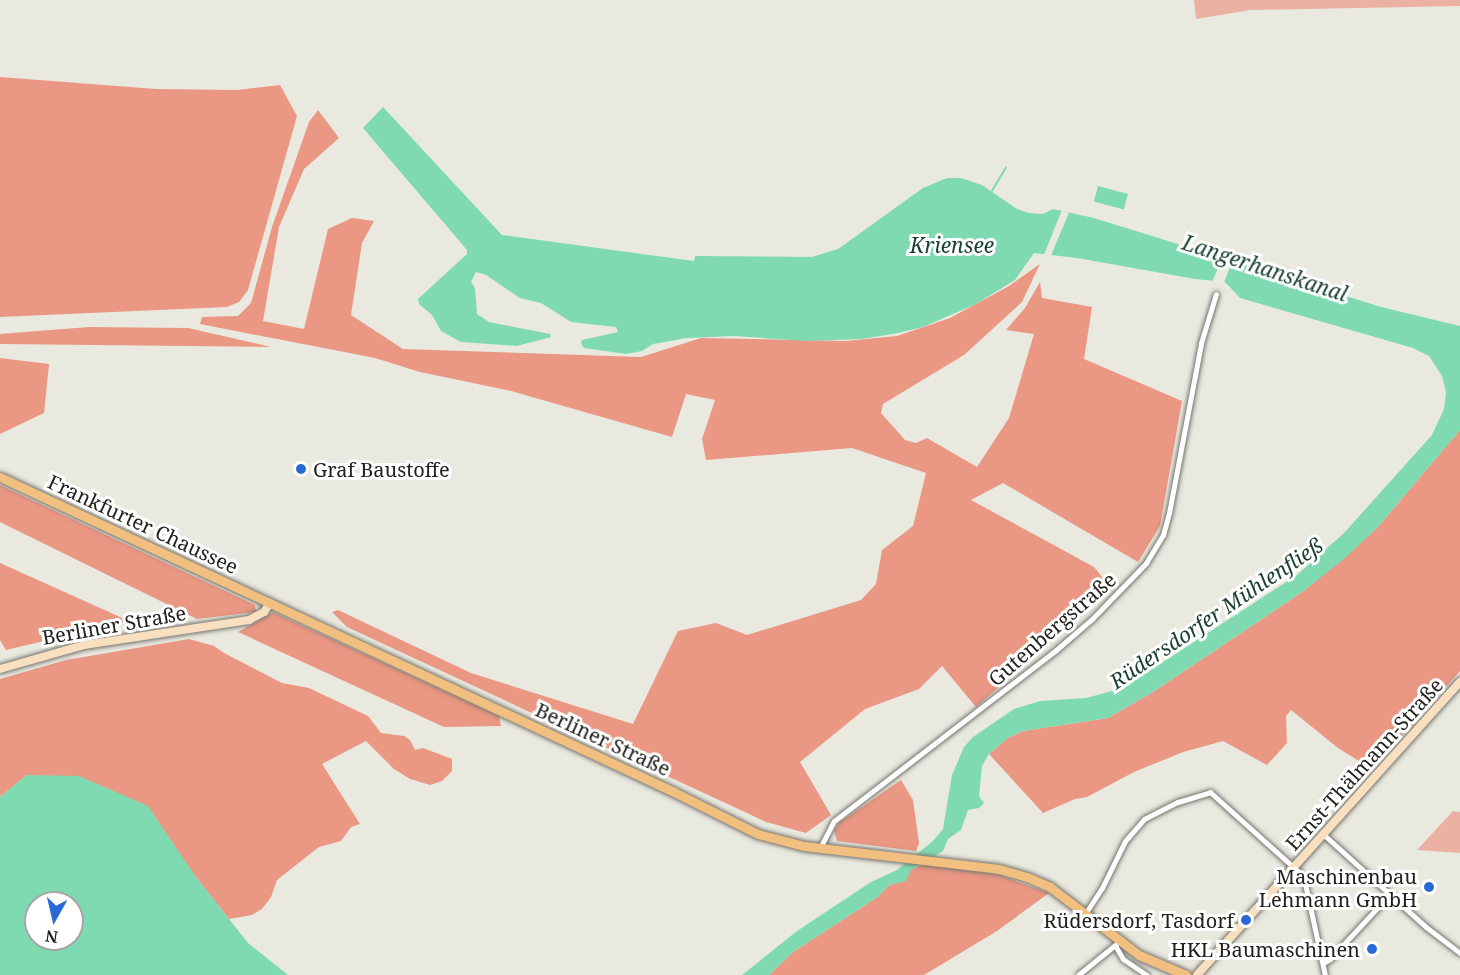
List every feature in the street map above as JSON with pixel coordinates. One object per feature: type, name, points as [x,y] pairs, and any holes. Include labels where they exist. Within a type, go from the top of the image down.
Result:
[{"type":"main road","name":"Frankfurter Chaussee","points":[[0,477],[270,603]]},
{"type":"main road","name":"Berliner Straße","points":[[0,669],[84,645],[249,620],[264,612],[270,603],[758,834],[820,848],[999,868],[1028,877],[1050,887],[1118,944],[1186,975]]},
{"type":"main road","name":"Ernst-Thälmann-Straße","points":[[1197,975],[1460,682]]},
{"type":"street","name":"Gutenbergstraße","points":[[820,848],[834,820],[1056,650],[1092,619],[1146,563],[1163,535],[1169,513],[1201,343],[1216,294]]},
{"type":"street","points":[[1085,914],[1102,888],[1125,841],[1138,825],[1151,814],[1207,791],[1304,879],[1325,975]]},
{"type":"street","points":[[1323,834],[1460,953]]},
{"type":"street","points":[[1323,963],[1330,959],[1390,894]]},
{"type":"street","points":[[1078,975],[1118,944],[1123,959],[1147,975]]},
{"type":"shaded area","points":[[1194,0],[1460,0],[1460,6],[1251,10],[1196,19]]},
{"type":"shaded area","points":[[0,77],[156,89],[237,90],[280,85],[297,116],[248,290],[239,302],[227,307],[0,317]]},
{"type":"shaded area","points":[[318,110],[339,138],[304,169],[279,227],[263,321],[304,329],[328,229],[352,218],[374,221],[362,243],[351,315],[403,349],[641,357],[701,338],[845,341],[897,336],[950,318],[1009,286],[1040,264],[1022,302],[964,355],[883,404],[881,413],[905,440],[916,443],[927,438],[977,467],[1009,418],[1034,334],[1006,330],[1025,308],[1040,282],[1042,298],[1092,307],[1084,359],[1182,401],[1160,526],[1138,562],[1003,483],[971,500],[1094,567],[1112,589],[976,707],[942,666],[919,689],[865,709],[800,762],[831,815],[806,833],[766,822],[347,627],[332,612],[338,610],[471,673],[633,724],[678,631],[716,623],[747,635],[861,600],[876,584],[882,550],[913,526],[926,473],[852,448],[706,460],[702,439],[715,400],[686,394],[672,437],[511,391],[420,372],[375,358],[200,324],[202,317],[238,316],[251,303],[272,227],[309,122]]},
{"type":"shaded area","points":[[89,327],[188,328],[271,347],[0,344],[0,334]]},
{"type":"shaded area","points":[[0,358],[49,364],[44,413],[0,434]]},
{"type":"shaded area","points":[[1460,430],[1460,671],[1381,759],[1370,768],[1338,748],[1291,710],[1286,716],[1287,743],[1267,765],[1223,741],[1183,752],[1134,772],[1087,797],[1075,799],[1043,813],[989,754],[1008,738],[1023,731],[1108,718],[1153,692],[1305,590],[1377,528]]},
{"type":"shaded area","points":[[0,485],[255,605],[256,612],[197,619],[0,522]]},
{"type":"shaded area","points":[[0,563],[129,621],[6,650],[0,640]]},
{"type":"shaded area","points":[[273,612],[499,716],[501,726],[444,727],[238,632]]},
{"type":"shaded area","points":[[189,639],[214,646],[282,683],[309,688],[368,716],[381,733],[404,736],[410,740],[415,750],[423,748],[452,759],[452,771],[442,781],[430,785],[410,779],[394,769],[366,741],[322,764],[360,824],[351,827],[341,841],[319,847],[277,880],[271,897],[262,909],[252,915],[229,919],[196,877],[27,775],[0,797],[0,679],[66,660]]},
{"type":"shaded area","points":[[901,780],[913,800],[919,843],[916,851],[837,841],[834,831],[840,822]]},
{"type":"shaded area","points":[[1453,811],[1460,812],[1460,853],[1417,850]]},
{"type":"shaded area","points":[[924,864],[999,875],[1049,893],[997,931],[924,975],[769,975],[793,952],[879,896],[889,885],[905,881],[910,870]]},
{"type":"water","name":"Kriensee","points":[[383,107],[502,235],[694,261],[695,256],[812,257],[838,249],[923,188],[947,178],[961,178],[982,185],[1017,209],[1029,213],[1043,214],[1053,209],[1094,218],[1381,307],[1460,326],[1460,430],[1377,528],[1344,559],[1305,590],[1153,692],[1108,718],[1023,731],[1008,738],[989,754],[982,766],[979,796],[984,803],[979,808],[968,810],[961,830],[948,839],[943,851],[911,870],[906,881],[889,885],[879,896],[793,952],[769,975],[742,975],[797,931],[871,882],[897,870],[933,841],[943,829],[952,775],[964,747],[973,737],[1014,709],[1040,701],[1086,698],[1123,688],[1297,575],[1344,533],[1432,435],[1444,409],[1446,392],[1442,376],[1429,356],[1413,348],[1240,298],[1225,282],[1034,253],[1015,280],[974,305],[923,327],[862,339],[806,341],[734,336],[687,338],[653,344],[642,351],[626,354],[584,348],[581,344],[582,340],[618,332],[616,327],[571,322],[541,303],[520,298],[486,275],[476,272],[471,282],[475,288],[477,314],[489,322],[550,334],[551,337],[517,346],[461,342],[441,331],[432,315],[419,304],[418,299],[467,254],[467,250],[363,128]]},
{"type":"water","points":[[1098,186],[1128,194],[1124,209],[1094,201]]},
{"type":"water","points":[[27,775],[79,776],[148,806],[196,877],[248,943],[288,975],[0,975],[0,797]]},
{"type":"pier","points":[[1062,210],[1069,213],[1050,258],[1043,257]]},
{"type":"pier","points":[[1224,253],[1234,257],[1222,288],[1212,284]]},
{"type":"waterway","points":[[992,191],[1006,168]]},
{"type":"place","name":"Graf Baustoffe","points":[[301,469]]},
{"type":"place","name":"Maschinenbau Lehmann GmbH","points":[[1429,887]]},
{"type":"place","name":"Rüdersdorf, Tasdorf","points":[[1246,920]]},
{"type":"place","name":"HKL Baumaschinen","points":[[1372,949]]},
{"type":"water label","name":"Langerhanskanal","points":[[1265,268]]},
{"type":"water label","name":"Rüdersdorfer Mühlenfließ","points":[[1216,613]]}]
